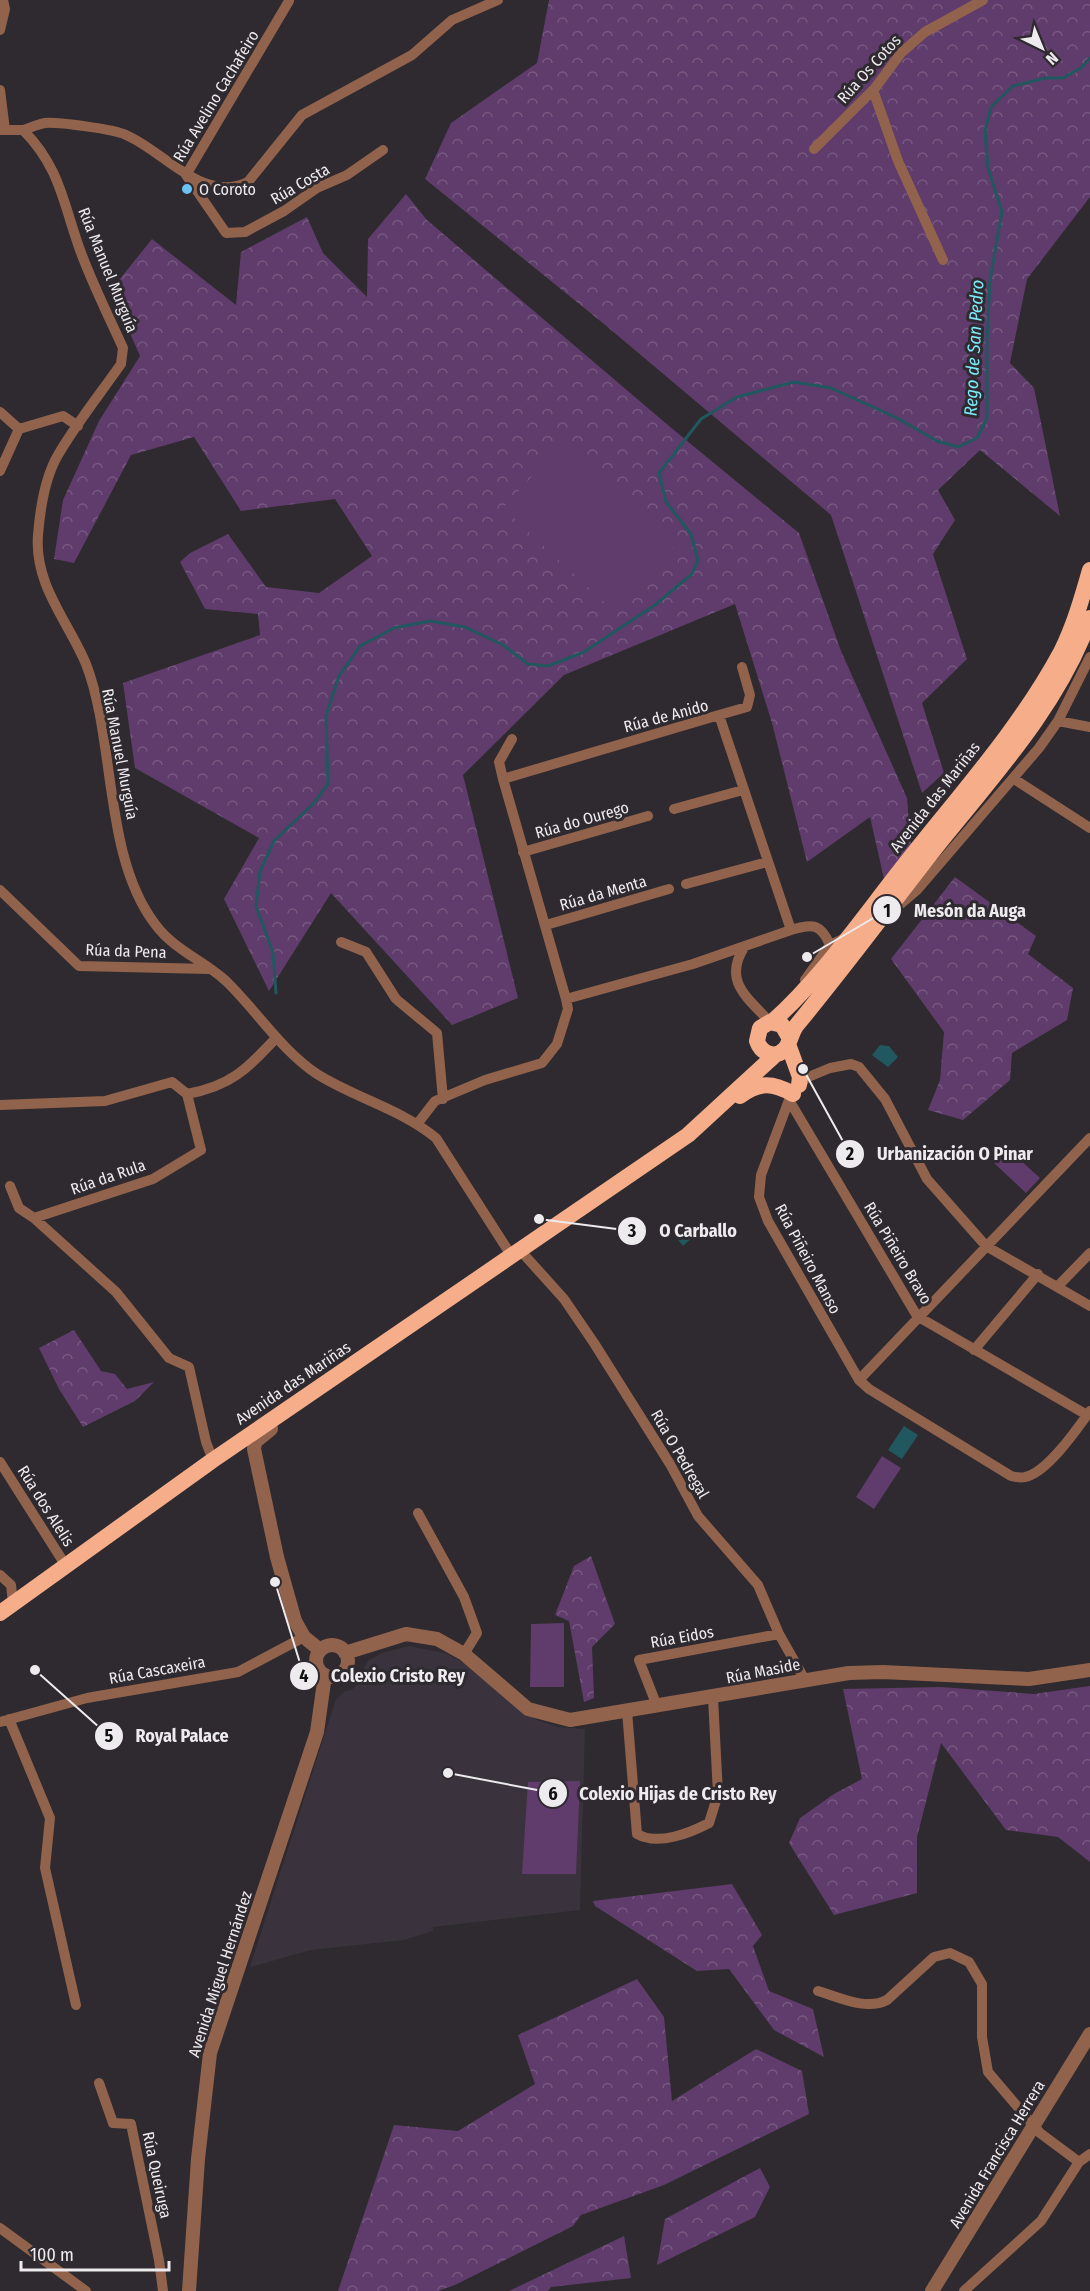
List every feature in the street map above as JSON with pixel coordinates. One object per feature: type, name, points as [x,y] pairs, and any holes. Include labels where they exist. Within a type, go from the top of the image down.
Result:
[{"type":"highway","name":"Avenida das Mariñas","points":[[771,1022],[801,993],[850,935],[1012,728],[1041,687],[1062,650],[1090,570]]},
{"type":"highway","name":"Avenida das Mariñas","points":[[6,1608],[213,1460],[609,1186],[688,1135],[708,1119],[782,1048],[873,928],[1020,742],[1050,699],[1083,639],[1090,618]]},
{"type":"highway","points":[[708,1119],[758,1085],[791,1091],[788,1067],[782,1048],[782,1025],[771,1022],[760,1028],[757,1041],[765,1053],[782,1048]]},
{"type":"highway","name":"Avenida das Mariñas","points":[[609,1186],[725,1094],[744,1070],[757,1041]]},
{"type":"street","points":[[0,30],[5,9],[3,0]]},
{"type":"street","name":"Rúa Avelino Cachafeiro","points":[[23,130],[45,123],[126,134],[186,175],[208,183],[236,188],[248,182],[302,115],[412,55],[452,20],[498,0]]},
{"type":"street","name":"Rúa Os Cotos","points":[[814,149],[873,90],[901,53],[925,32],[983,0]]},
{"type":"street","name":"Rúa Avelino Cachafeiro","points":[[186,175],[290,1]]},
{"type":"street","points":[[0,90],[2,130],[23,130]]},
{"type":"street","points":[[873,90],[898,161],[943,260]]},
{"type":"street","name":"Rúa Manuel Murguía","points":[[23,130],[54,169],[80,252],[123,348],[121,364],[56,457],[44,496],[38,537],[45,587],[85,663],[94,692],[107,770],[130,876],[137,893],[154,924],[178,949],[224,980],[276,1038],[315,1072],[348,1092],[418,1123],[436,1138],[515,1252]]},
{"type":"street","name":"Rúa Costa","points":[[186,175],[226,233],[245,232],[284,211],[317,188],[347,175],[383,150]]},
{"type":"street","points":[[0,412],[19,429]]},
{"type":"street","points":[[0,471],[19,429],[63,416],[78,426]]},
{"type":"street","name":"Avenida das Mariñas","points":[[873,928],[917,890],[1014,779],[1058,721],[1090,657]]},
{"type":"street","points":[[718,715],[747,707],[750,695],[742,667]]},
{"type":"street","name":"Rúa de Anido","points":[[503,778],[718,715],[791,930]]},
{"type":"street","points":[[1058,721],[1090,727]]},
{"type":"street","points":[[418,1123],[435,1101],[485,1080],[542,1063],[557,1044],[568,1009],[499,762],[512,739]]},
{"type":"street","points":[[1014,779],[1090,828]]},
{"type":"street","points":[[674,809],[743,790]]},
{"type":"street","name":"Rúa do Ourego","points":[[523,852],[648,816]]},
{"type":"street","points":[[686,884],[767,862]]},
{"type":"street","name":"Rúa da Menta","points":[[546,925],[669,889]]},
{"type":"street","name":"Rúa da Pena","points":[[0,891],[80,966],[209,969]]},
{"type":"street","points":[[566,999],[693,964],[802,926],[817,926],[824,932],[830,945]]},
{"type":"street","points":[[801,993],[806,978],[830,945],[850,935]]},
{"type":"street","points":[[341,942],[366,952],[396,999],[437,1033],[443,1099]]},
{"type":"street","points":[[745,946],[737,959],[734,976],[744,992],[771,1022]]},
{"type":"street","points":[[0,1104],[105,1101],[172,1082],[188,1094],[214,1089],[243,1073],[276,1038]]},
{"type":"street","points":[[791,1091],[806,1078],[830,1068],[851,1064],[859,1067],[885,1099],[927,1179],[986,1246],[1090,1306]]},
{"type":"street","name":"Rúa Piñeiro Bravo","points":[[791,1091],[917,1316],[1088,1413]]},
{"type":"street","name":"Rúa Piñeiro Manso","points":[[791,1091],[761,1175],[759,1197],[768,1221],[859,1380],[877,1394],[1011,1476],[1026,1477],[1038,1470],[1058,1452],[1088,1413]]},
{"type":"street","name":"Rúa da Rula","points":[[34,1218],[153,1179],[201,1150],[188,1094]]},
{"type":"street","points":[[859,1380],[917,1316],[1090,1138]]},
{"type":"street","points":[[10,1186],[19,1208],[34,1218],[116,1292],[169,1358],[189,1366],[206,1442],[213,1460]]},
{"type":"street","name":"Rúa O Pedregal","points":[[515,1252],[564,1299],[594,1342],[670,1464],[698,1516],[758,1586],[779,1634],[805,1680]]},
{"type":"street","points":[[1058,1286],[1090,1253]]},
{"type":"street","points":[[974,1350],[1038,1274]]},
{"type":"street","points":[[320,1650],[304,1637],[295,1621],[277,1557],[254,1449],[258,1438],[322,1393],[346,1369]]},
{"type":"street","points":[[143,1510],[158,1506],[238,1452],[252,1457],[258,1465]]},
{"type":"street","name":"Rúa dos Alelis","points":[[0,1462],[66,1566]]},
{"type":"street","points":[[418,1513],[464,1598],[477,1633],[464,1654]]},
{"type":"street","points":[[0,1575],[11,1585],[6,1608]]},
{"type":"street","name":"Rúa Maside","points":[[345,1653],[406,1634],[437,1639],[464,1654],[528,1709],[570,1720],[713,1698],[849,1673],[883,1672],[1029,1679],[1090,1670]]},
{"type":"street","name":"Rúa Eidos","points":[[657,1706],[639,1660],[779,1634]]},
{"type":"street","name":"Rúa Cascaxeira","points":[[76,2005],[45,1868],[50,1818],[4,1721],[87,1698],[238,1672],[304,1637]]},
{"type":"street","points":[[334,1645],[345,1653],[348,1662],[344,1670],[336,1676],[326,1675],[316,1664],[320,1650],[334,1645]]},
{"type":"street","name":"Avenida Miguel Hernández","points":[[189,2291],[198,2159],[210,2053],[317,1732],[326,1675]]},
{"type":"street","points":[[627,1711],[637,1834],[653,1839],[692,1832],[709,1823],[718,1794],[713,1698]]},
{"type":"street","points":[[818,1991],[868,2005],[879,2004],[887,2000],[934,1957],[950,1953],[969,1962],[982,1984],[982,2037],[988,2072],[1034,2126],[1079,2162]]},
{"type":"street","name":"Avenida Francisca Herrera","points":[[932,2291],[1090,2034]]},
{"type":"street","name":"Rúa Queiruga","points":[[99,2083],[113,2123],[131,2124],[159,2260],[163,2291]]},
{"type":"street","points":[[964,2291],[1041,2222],[1079,2162],[1090,2155]]},
{"type":"street","points":[[0,2228],[86,2291]]},
{"type":"shaded area","points":[[409,1646],[445,1653],[466,1664],[510,1701],[537,1720],[558,1727],[585,1729],[580,1910],[433,1927],[433,1931],[404,1940],[311,1950],[250,1967],[336,1699],[345,1691],[352,1690],[364,1675],[364,1668],[368,1661],[382,1653]]},
{"type":"green space","points":[[549,0],[1090,0],[1090,197],[1027,279],[1010,363],[1034,388],[1060,516],[980,450],[938,490],[955,520],[933,554],[967,659],[922,703],[944,773],[922,793],[831,515],[604,324],[425,179],[451,123],[537,63]]},
{"type":"green space","points":[[406,194],[427,220],[669,426],[799,533],[841,651],[907,798],[911,847],[884,879],[870,817],[807,862],[772,723],[735,604],[564,675],[463,775],[518,998],[452,1025],[331,893],[269,991],[224,899],[259,838],[135,768],[123,683],[260,635],[258,614],[205,609],[180,562],[190,553],[228,534],[266,587],[319,593],[372,556],[335,499],[241,511],[194,437],[131,455],[74,563],[54,559],[63,500],[99,421],[140,356],[111,290],[152,239],[236,305],[241,252],[307,217],[323,253],[367,297],[368,239]]},
{"type":"green space","points":[[568,437],[680,540],[614,611],[503,508]]},
{"type":"green space","points":[[955,877],[1036,936],[1028,954],[1073,988],[1067,1020],[1012,1053],[1010,1080],[963,1120],[928,1110],[940,1080],[944,1032],[891,959]]},
{"type":"green space","points":[[1007,1148],[1040,1178],[1026,1193],[994,1163]]},
{"type":"green space","points":[[74,1330],[101,1371],[115,1374],[127,1389],[154,1382],[135,1401],[83,1427],[59,1389],[39,1348]]},
{"type":"green space","points":[[882,1456],[901,1468],[874,1509],[856,1497]]},
{"type":"green space","points":[[591,1556],[615,1624],[592,1647],[594,1698],[584,1702],[569,1621],[555,1615],[574,1566]]},
{"type":"green space","points":[[564,1623],[564,1687],[530,1687],[531,1624]]},
{"type":"green space","points":[[1090,1686],[1090,1862],[1058,1837],[1006,1830],[941,1743],[917,1837],[917,1893],[834,1915],[789,1843],[800,1818],[834,1794],[862,1779],[843,1689],[940,1687],[1034,1694]]},
{"type":"green space","points":[[580,1781],[576,1874],[522,1874],[528,1782]]},
{"type":"green space","points":[[732,1884],[762,1935],[753,1946],[769,1991],[813,2009],[824,2057],[774,2030],[729,1969],[697,1971],[595,1906],[593,1901]]},
{"type":"green space","points":[[637,1979],[664,2017],[672,2101],[756,2049],[802,2071],[809,2114],[664,2185],[581,2215],[573,2226],[455,2285],[438,2291],[338,2291],[394,2125],[458,2131],[535,2084],[518,2035]]},
{"type":"green space","points":[[760,2168],[770,2187],[755,2217],[657,2265],[665,2219]]},
{"type":"green space","points":[[624,2236],[631,2278],[551,2287],[548,2291],[509,2291]]},
{"type":"water","points":[[880,1045],[889,1046],[898,1057],[888,1067],[872,1055]]},
{"type":"water","points":[[679,1222],[693,1237],[683,1246],[670,1230]]},
{"type":"water","points":[[904,1426],[918,1435],[902,1459],[888,1450]]},
{"type":"waterway","name":"Rego de San Pedro","points":[[276,993],[273,953],[256,906],[260,871],[274,841],[314,803],[328,784],[326,716],[339,676],[360,646],[394,628],[430,621],[465,627],[503,645],[528,664],[548,666],[584,652],[655,605],[692,574],[698,560],[691,534],[666,502],[659,473],[701,419],[737,397],[794,382],[831,388],[897,418],[937,441],[958,447],[977,438],[987,418],[990,280],[1002,212],[988,168],[985,131],[991,107],[1013,86],[1046,78],[1063,78],[1081,68],[1090,58]]},
{"type":"place","name":"O Coroto","points":[[187,189]]},
{"type":"place","name":"Mesón da Auga","points":[[807,957]]},
{"type":"place","name":"Urbanización O Pinar","points":[[803,1069]]},
{"type":"place","name":"O Carballo","points":[[539,1219]]},
{"type":"place","name":"Colexio Cristo Rey","points":[[275,1582]]},
{"type":"place","name":"Royal Palace","points":[[35,1670]]},
{"type":"place","name":"Colexio Hijas de Cristo Rey","points":[[448,1773]]}]
